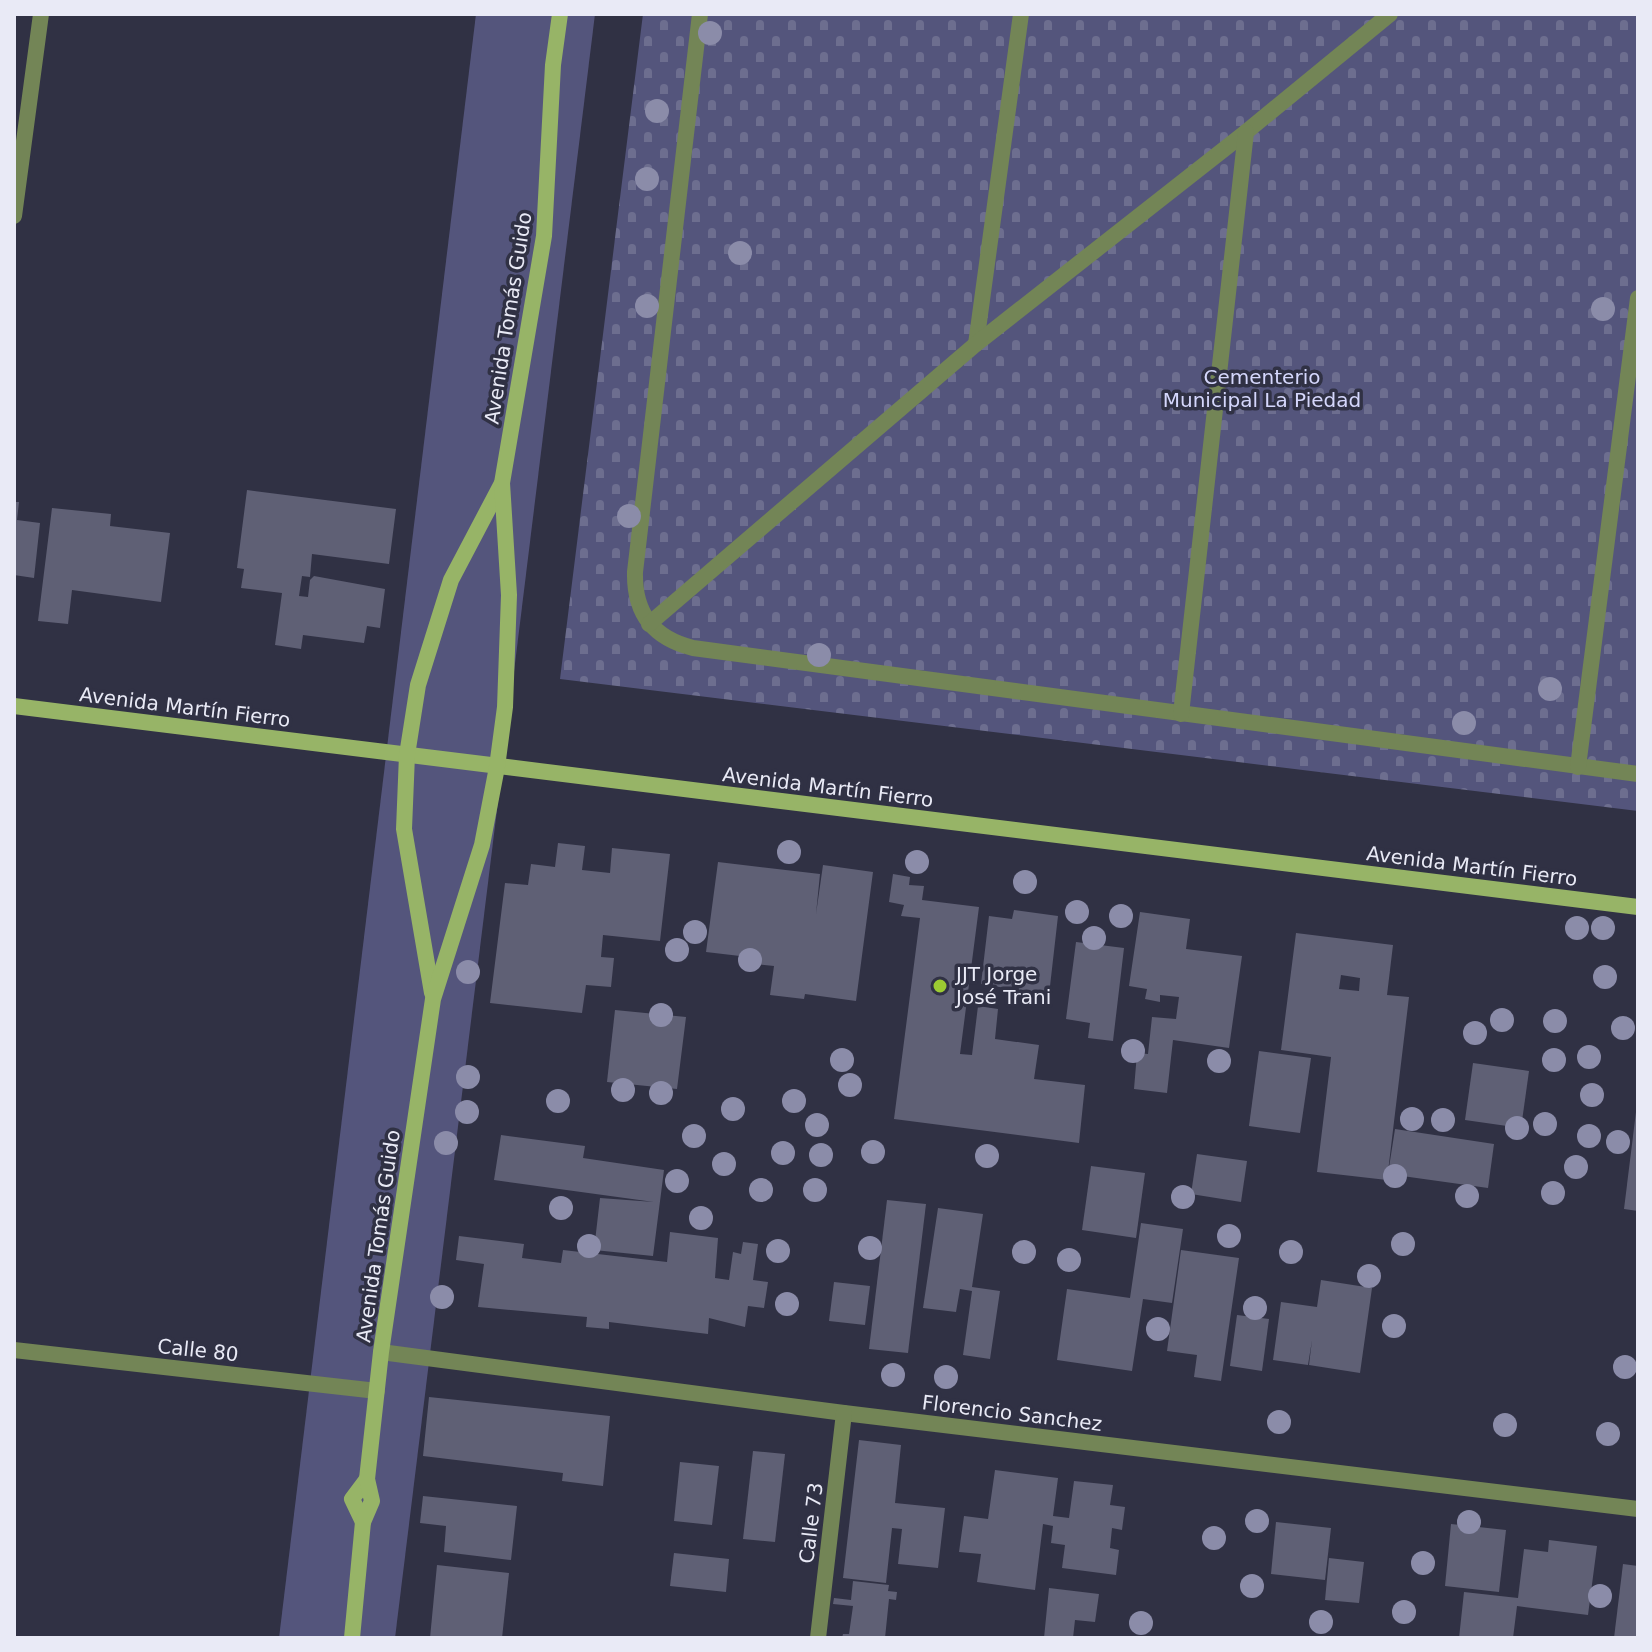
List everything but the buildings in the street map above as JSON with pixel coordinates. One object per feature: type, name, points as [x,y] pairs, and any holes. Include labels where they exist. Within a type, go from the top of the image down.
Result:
[{"type":"main road","name":"Avenida Tomás Guido","points":[[352,1638],[363,1522],[372,1501],[367,1479],[381,1352],[433,999],[482,845],[505,707],[509,595],[502,483],[544,236],[553,65],[560,14]]},
{"type":"main road","name":"Avenida Tomás Guido","points":[[433,999],[404,829],[407,755],[418,685],[451,580],[502,483]]},
{"type":"main road","name":"Avenida Martín Fierro","points":[[14,706],[1638,907]]},
{"type":"street","points":[[14,216],[41,14]]},
{"type":"street","points":[[700,14],[637,549],[635,593],[649,624],[672,643],[1638,774]]},
{"type":"street","points":[[976,344],[1021,14]]},
{"type":"street","points":[[649,624],[976,344],[1246,132],[1390,14]]},
{"type":"street","points":[[1181,714],[1246,132]]},
{"type":"street","points":[[1578,767],[1638,298]]},
{"type":"street","name":"Calle 80","points":[[14,1350],[377,1391]]},
{"type":"street","name":"Florencio Sanchez","points":[[381,1352],[844,1413],[1638,1509]]},
{"type":"street","name":"Calle 73","points":[[818,1638],[844,1413]]},
{"type":"green space","points":[[476,14],[595,14],[395,1638],[279,1638]]},
{"type":"green space","name":"Cementerio Municipal La Piedad","points":[[643,14],[1638,14],[1638,811],[560,679]]},
{"type":"place","name":"JJT Jorge José Trani","points":[[940,986]]}]
